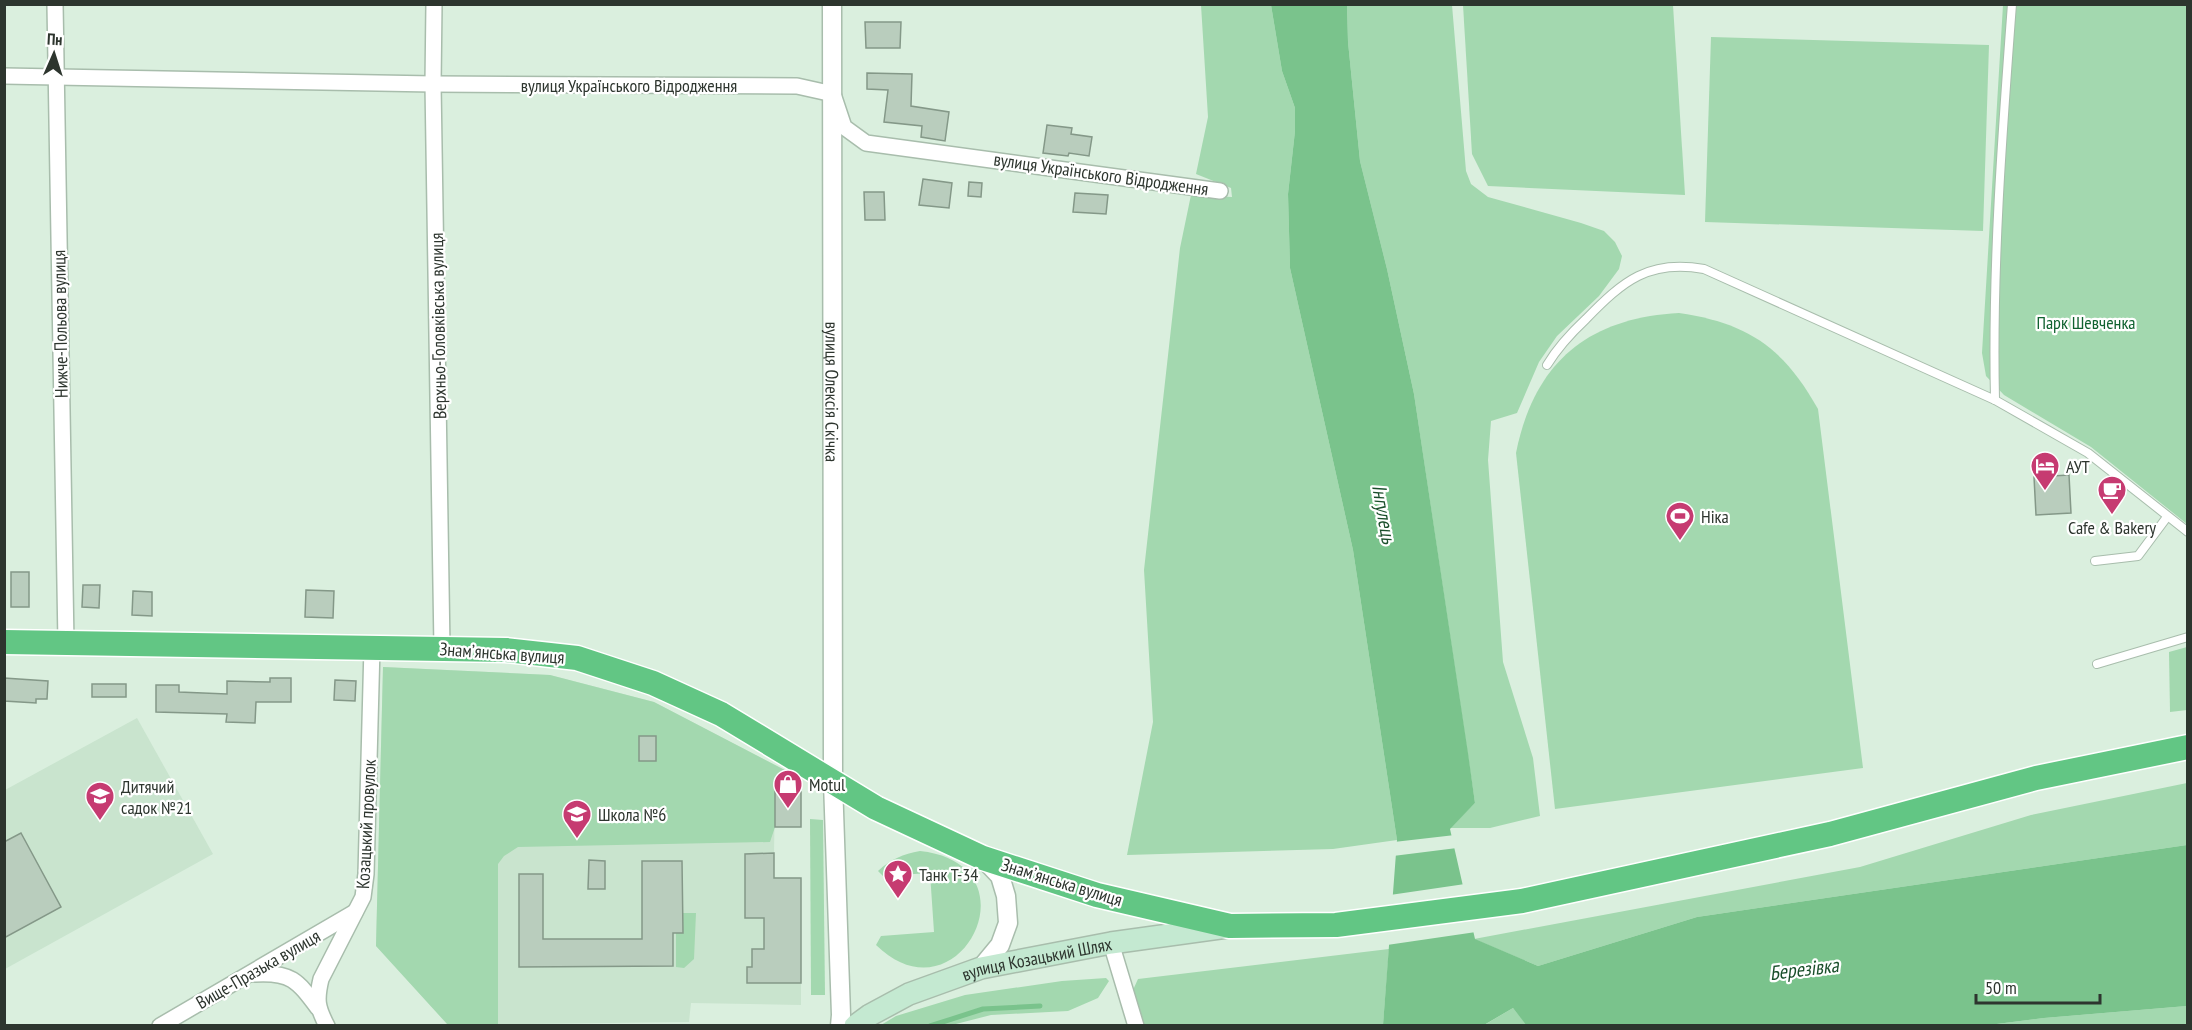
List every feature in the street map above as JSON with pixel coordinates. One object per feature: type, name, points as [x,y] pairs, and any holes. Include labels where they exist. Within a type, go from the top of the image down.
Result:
[{"type":"highway","name":"Знамʼянська вулиця","points":[[4,642],[442,648],[506,650],[577,658],[653,683],[721,714],[876,808],[983,858],[1097,895],[1230,926],[1336,925],[1522,901],[1830,834],[2036,778],[2187,747]]},
{"type":"main road","name":"вулиця Козацький Шлях","points":[[855,1026],[870,1015],[909,994],[981,968],[1111,943],[1230,926]]},
{"type":"street","name":"Нижче-Польова вулиця","points":[[55,4],[66,643]]},
{"type":"street","name":"Верхньо-Головківська вулиця","points":[[434,4],[433,84],[442,648]]},
{"type":"street","name":"вулиця Олексія Скічка","points":[[832,4],[833,782],[840,934],[840,1026]]},
{"type":"street","name":"вулиця Українського Відродження","points":[[4,76],[433,84],[797,86],[833,94],[844,127],[866,143],[1220,191]]},
{"type":"street","name":"Козацький провулок","points":[[318,1008],[321,979],[363,897],[366,874],[372,647]]},
{"type":"street","points":[[981,968],[1000,945],[1008,923],[1006,896],[1000,876],[983,858]]},
{"type":"street","name":"Вище-Празька вулиця","points":[[160,1026],[355,912]]},
{"type":"street","points":[[1111,943],[1136,1026]]},
{"type":"street","points":[[251,974],[275,973],[294,979],[318,1008],[327,1026]]},
{"type":"lane","points":[[1995,400],[1993,316],[2000,151],[2012,4]]},
{"type":"lane","points":[[1547,364],[1558,347],[1611,293],[1624,283],[1655,269],[1688,266],[1704,269],[1995,400],[2088,453],[2187,532]]},
{"type":"lane","points":[[2095,561],[2138,556],[2167,517]]},
{"type":"lane","points":[[2097,664],[2187,637]]},
{"type":"shaded area","name":"Школа №6","points":[[383,667],[550,675],[654,702],[802,779],[801,792],[775,792],[774,853],[774,877],[801,878],[801,1005],[691,1003],[689,1022],[448,1025],[376,946]]},
{"type":"shaded area","name":"Дитячий садок №21","points":[[137,718],[213,854],[5,969],[5,790]]},
{"type":"green space","points":[[1201,5],[1271,5],[1282,71],[1295,108],[1295,131],[1288,194],[1290,268],[1353,550],[1397,840],[1333,849],[1127,855],[1153,722],[1144,570],[1180,248],[1191,195],[1232,197],[1231,188],[1196,174],[1208,117]]},
{"type":"green space","points":[[1347,5],[1452,5],[1466,171],[1471,184],[1488,197],[1604,231],[1615,242],[1622,256],[1619,269],[1599,296],[1557,336],[1539,362],[1517,413],[1491,421],[1488,460],[1503,662],[1533,758],[1540,816],[1490,828],[1450,828],[1475,803],[1414,394],[1387,269],[1360,161],[1348,42]]},
{"type":"green space","points":[[1463,5],[1673,5],[1685,195],[1488,186],[1472,154]]},
{"type":"green space","name":"Парк Шевченка","points":[[2003,5],[2187,5],[2187,524],[2091,447],[2004,395],[1986,376],[1982,353]]},
{"type":"green space","points":[[1711,37],[1989,45],[1983,231],[1705,222]]},
{"type":"green space","name":"Ніка","points":[[1679,313],[1725,324],[1762,342],[1792,370],[1818,409],[1863,768],[1555,809],[1516,453],[1524,421],[1536,394],[1551,370],[1570,351],[1592,336],[1617,324],[1646,317]]},
{"type":"green space","points":[[2187,647],[2187,710],[2170,712],[2169,652]]},
{"type":"green space","name":"Школа №6","points":[[383,667],[550,675],[654,702],[802,779],[801,792],[775,792],[775,827],[770,842],[518,847],[504,856],[498,864],[498,1025],[448,1025],[376,946]]},
{"type":"green space","points":[[2187,783],[2187,845],[1697,917],[1538,966],[1474,939],[1860,867],[2031,815]]},
{"type":"green space","points":[[810,819],[823,820],[825,995],[811,995]]},
{"type":"green space","points":[[920,851],[956,862],[975,883],[981,908],[974,933],[958,954],[935,966],[907,965],[876,945],[881,936],[934,932],[930,873],[883,876],[878,871],[898,858]]},
{"type":"green space","points":[[683,913],[696,913],[694,959],[684,968],[676,967],[676,933],[683,933]]},
{"type":"green space","points":[[1389,949],[1383,1025],[1144,1025],[1133,990],[1138,979]]},
{"type":"green space","points":[[1106,978],[1109,981],[1098,998],[1068,1011],[991,1015],[952,1025],[881,1025],[896,1016],[965,995],[1062,981]]},
{"type":"green space","points":[[2187,1006],[2187,1025],[1981,1026],[2044,1018]]},
{"type":"green space","points":[[1513,1008],[1527,1025],[1484,1026],[1486,1024]]},
{"type":"water","points":[[1271,5],[1347,5],[1348,42],[1360,161],[1387,269],[1414,394],[1475,803],[1450,829],[1475,939],[1538,966],[1697,917],[2187,845],[2187,1006],[2044,1018],[1981,1026],[1527,1026],[1513,1008],[1484,1025],[1383,1025],[1397,840],[1353,550],[1290,268],[1288,194],[1295,131],[1295,108],[1282,71]]},
{"type":"pier","points":[[1455,835],[1457,848],[1393,856],[1394,842]]},
{"type":"pier","points":[[1465,884],[1476,932],[1387,945],[1390,895]]},
{"type":"building","points":[[865,22],[901,22],[900,48],[866,48]]},
{"type":"building","points":[[867,73],[912,74],[911,106],[949,112],[945,141],[921,137],[922,126],[884,122],[888,90],[867,89]]},
{"type":"building","points":[[1047,125],[1072,128],[1071,134],[1092,137],[1089,156],[1043,153]]},
{"type":"building","points":[[923,179],[952,183],[949,208],[919,205]]},
{"type":"building","points":[[969,182],[982,183],[981,197],[968,196]]},
{"type":"building","points":[[864,192],[884,192],[885,220],[865,220]]},
{"type":"building","points":[[1075,193],[1108,195],[1106,214],[1073,212]]},
{"type":"building","points":[[2069,475],[2071,513],[2036,515],[2034,477]]},
{"type":"building","points":[[11,572],[29,572],[29,607],[11,607]]},
{"type":"building","points":[[83,585],[100,585],[99,608],[82,607]]},
{"type":"building","points":[[306,590],[334,591],[333,618],[305,617]]},
{"type":"building","points":[[133,591],[152,592],[152,616],[132,615]]},
{"type":"building","points":[[4,678],[48,681],[47,699],[36,699],[36,703],[4,701]]},
{"type":"building","points":[[270,678],[291,678],[291,702],[256,702],[255,723],[226,722],[227,714],[156,712],[156,685],[179,685],[179,692],[227,694],[227,681],[270,682]]},
{"type":"building","points":[[335,680],[356,681],[355,701],[334,700]]},
{"type":"building","points":[[92,684],[126,684],[126,697],[92,697]]},
{"type":"building","points":[[639,736],[656,736],[656,761],[639,761]]},
{"type":"building","name":"Motul","points":[[775,791],[801,792],[801,827],[775,827]]},
{"type":"building","points":[[21,833],[61,907],[4,938],[4,842]]},
{"type":"building","points":[[774,853],[774,878],[801,878],[801,983],[747,983],[747,967],[752,967],[752,949],[764,949],[764,918],[745,918],[745,854]]},
{"type":"building","points":[[589,860],[605,861],[605,889],[588,889]]},
{"type":"building","points":[[642,861],[682,861],[683,933],[673,933],[673,966],[519,967],[519,874],[543,874],[543,939],[642,939]]},
{"type":"waterway","points":[[930,1026],[983,1009],[1040,1006]]},
{"type":"place","name":"АУТ","points":[[2045,492]]},
{"type":"place","name":"Cafe & Bakery","points":[[2112,516]]},
{"type":"place","name":"Ніка","points":[[1680,542]]},
{"type":"place","name":"Motul","points":[[788,810]]},
{"type":"place","name":"Дитячий садок №21","points":[[100,822]]},
{"type":"place","name":"Школа №6","points":[[577,840]]},
{"type":"place","name":"Танк Т-34","points":[[898,900]]},
{"type":"water label","name":"Інгулець","points":[[1384,514]]},
{"type":"water label","name":"Березівка","points":[[1804,969]]}]
